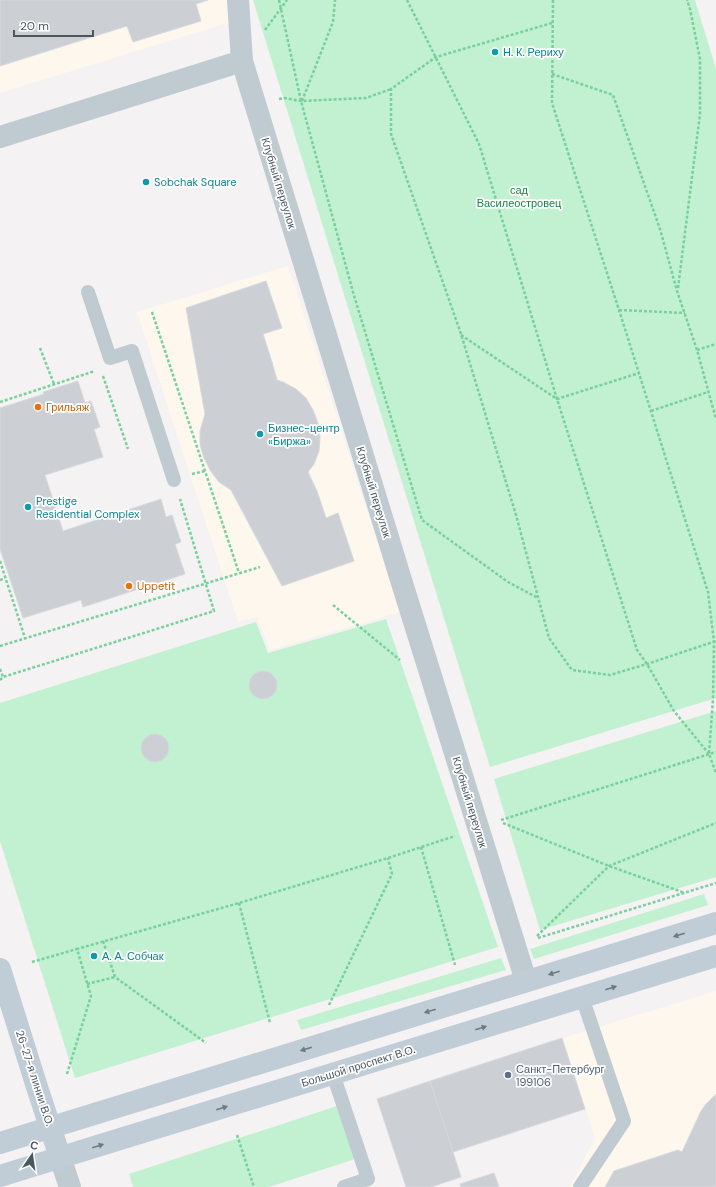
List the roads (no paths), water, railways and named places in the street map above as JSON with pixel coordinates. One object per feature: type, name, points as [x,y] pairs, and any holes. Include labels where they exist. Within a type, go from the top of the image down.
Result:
[{"type":"main road","points":[[0,1143],[716,924]]},
{"type":"main road","name":"Большой проспект В.О.","points":[[0,1176],[716,956]]},
{"type":"main road","name":"26-27-я линии В.О.","points":[[0,969],[60,1157]]},
{"type":"street","name":"Клубный переулок","points":[[238,0],[242,61],[526,982]]},
{"type":"street","points":[[0,137],[242,61]]},
{"type":"street","name":"26-27-я линии В.О.","points":[[60,1157],[70,1187]]},
{"type":"lane","points":[[88,292],[110,358],[132,351],[174,480]]},
{"type":"lane","points":[[580,1187],[624,1121],[582,997]]},
{"type":"lane","points":[[333,1074],[369,1183],[344,1187]]},
{"type":"place","name":"Н. К. Рериху","points":[[495,52]]},
{"type":"place","name":"Sobchak Square","points":[[146,182]]},
{"type":"place","name":"Грильяж","points":[[38,407]]},
{"type":"place","name":"Бизнес-центр «Биржа»","points":[[260,434]]},
{"type":"place","name":"Prestige Residential Complex","points":[[28,507]]},
{"type":"place","name":"Uppetit","points":[[129,586]]},
{"type":"place","name":"А. А. Собчак","points":[[94,956]]},
{"type":"place","name":"Санкт-Петербург 199106","points":[[508,1075]]},
{"type":"park label","name":"сад Василеостровец","points":[[519,196]]}]
